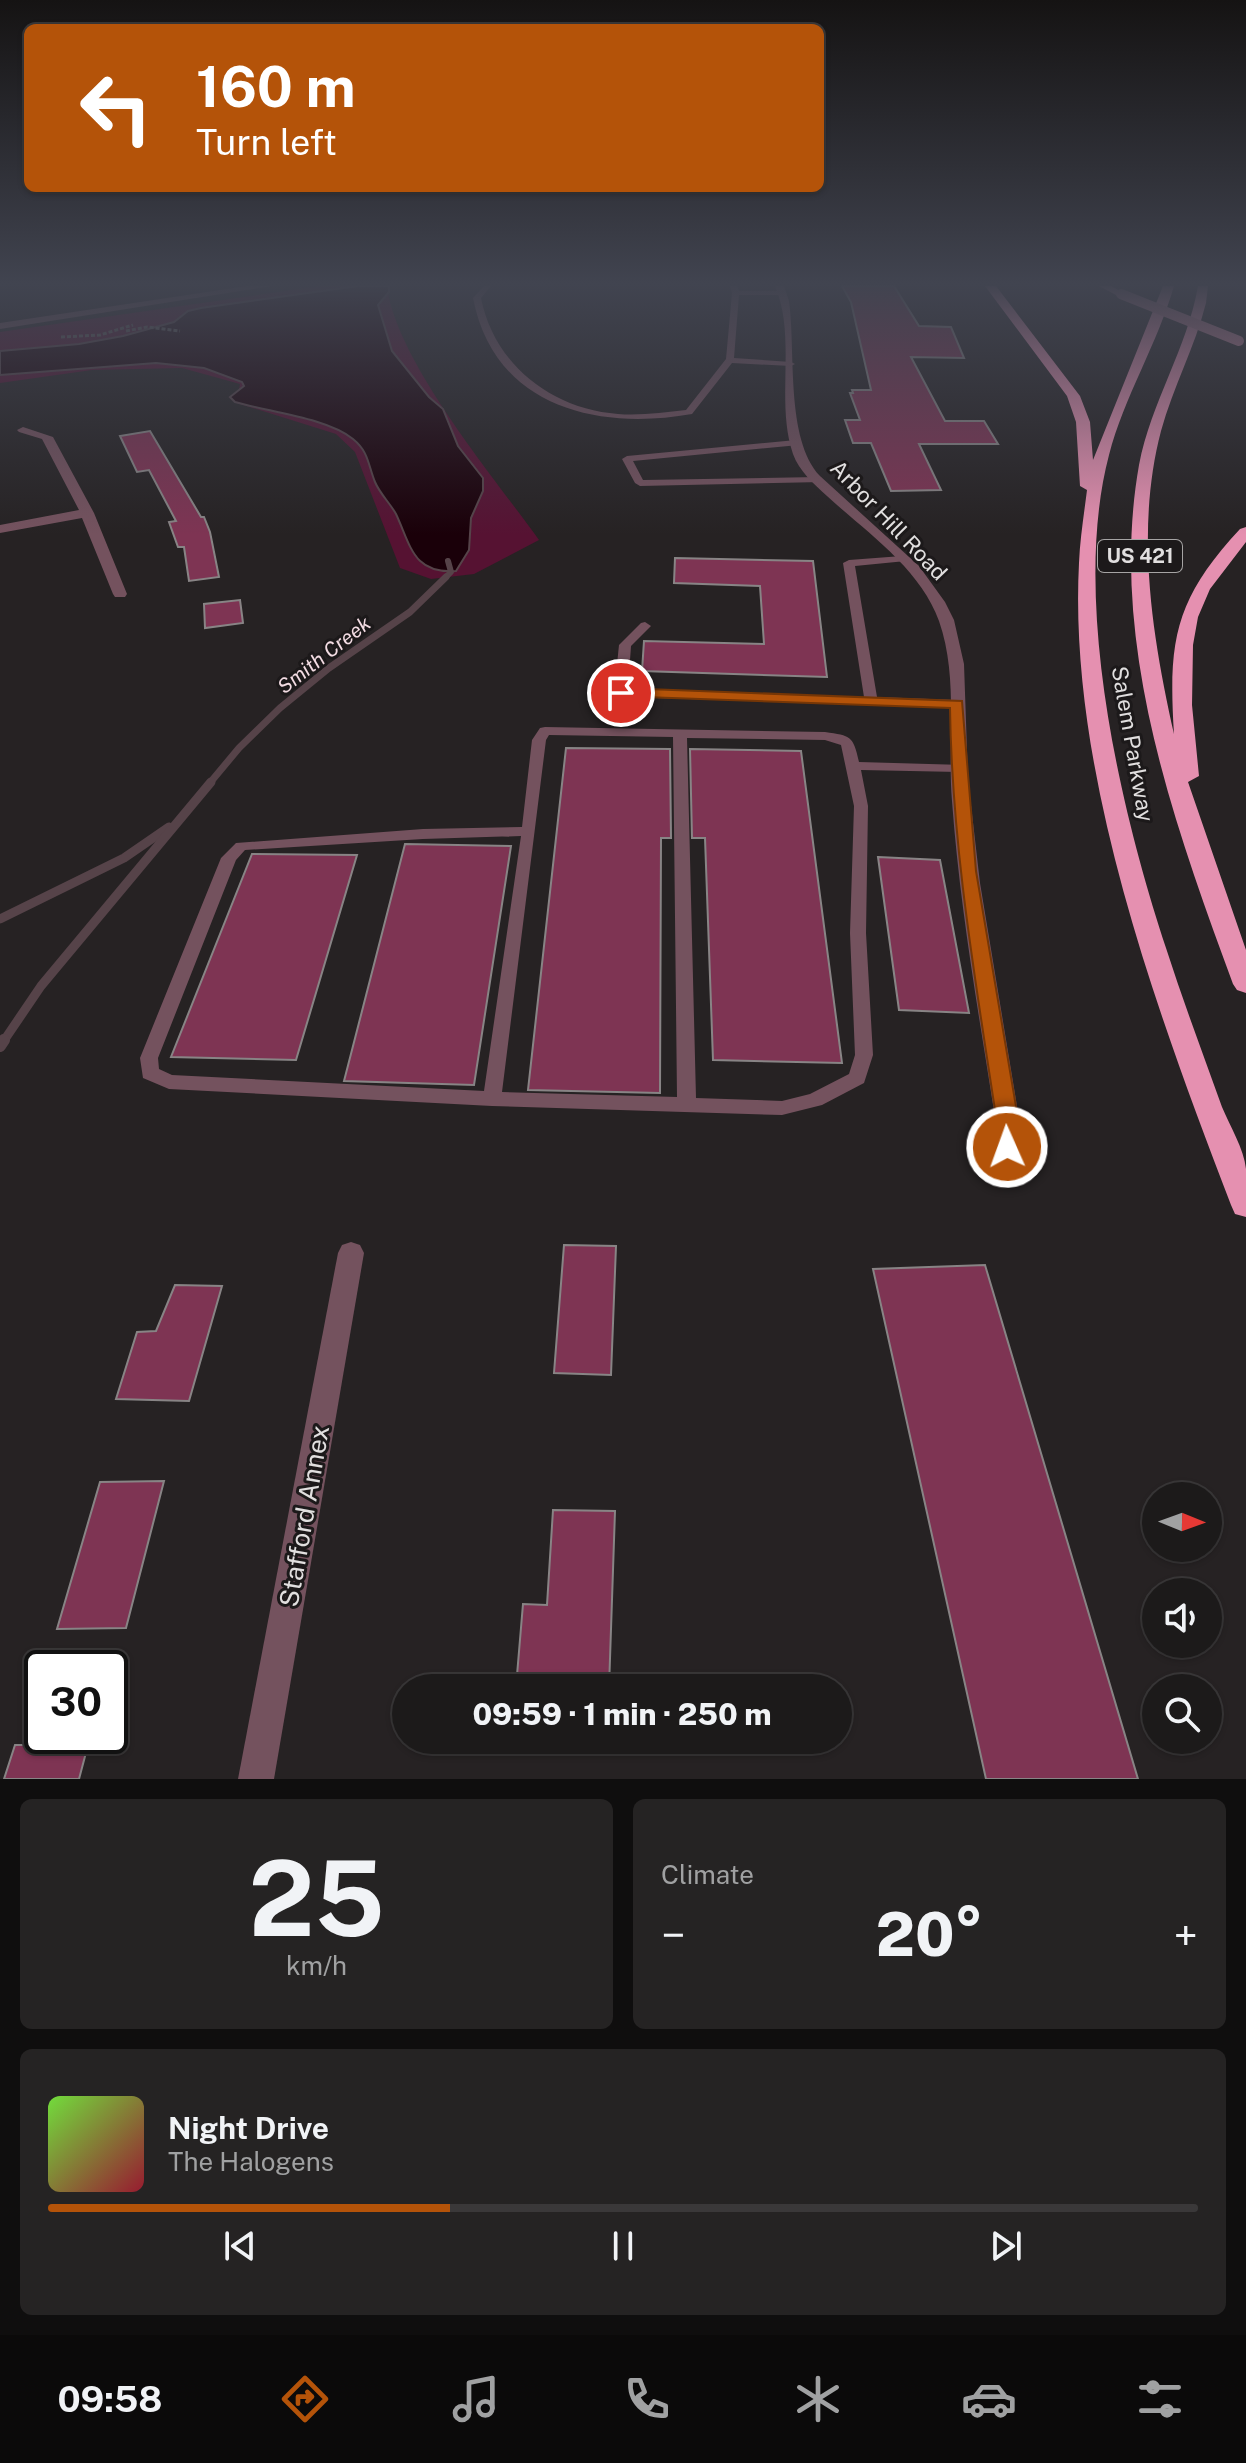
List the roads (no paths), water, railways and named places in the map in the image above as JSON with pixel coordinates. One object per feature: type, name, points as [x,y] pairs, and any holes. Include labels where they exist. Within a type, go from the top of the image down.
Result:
[{"type":"highway","points":[[1056,369],[1079,409],[1090,518]]},
{"type":"highway","name":"Salem Parkway","points":[[1135,369],[1105,442],[1090,518],[1088,614],[1093,674],[1120,824],[1185,1041],[1246,1205]]},
{"type":"highway","name":"Salem Parkway","points":[[1177,369],[1158,417],[1150,448],[1140,524],[1144,607],[1154,680],[1192,830],[1246,984]]},
{"type":"highway","points":[[1192,830],[1181,674],[1183,631],[1189,611],[1209,572],[1246,532]]},
{"type":"street","name":"Arbor Hill Road","points":[[791,369],[796,443],[800,457],[818,480],[902,559],[934,597],[946,620],[952,644],[967,871],[1009,1130],[1007,1147],[998,1166]]},
{"type":"street","points":[[23,430],[47,437],[87,513],[120,594]]},
{"type":"street","points":[[0,529],[87,513]]},
{"type":"street","name":"Stafford Annex","points":[[256,1779],[351,1253]]},
{"type":"lane","points":[[513,369],[529,386],[568,405],[614,417],[689,412],[722,369]]},
{"type":"lane","points":[[796,443],[627,459],[640,483],[818,480]]},
{"type":"lane","points":[[871,701],[849,563],[902,559]]},
{"type":"lane","points":[[645,626],[625,645],[621,693],[957,704]]},
{"type":"lane","points":[[492,1099],[529,831],[539,740],[545,731],[843,739],[848,743],[861,806],[858,933],[864,1055],[857,1078],[815,1100],[782,1108],[492,1099],[169,1082],[150,1073],[149,1058],[229,858],[241,846],[261,842],[529,831]]},
{"type":"lane","points":[[680,734],[687,1104]]},
{"type":"lane","points":[[853,766],[959,768]]},
{"type":"waterway","name":"Smith Creek","points":[[446,577],[451,572],[448,561]]},
{"type":"waterway","name":"Smith Creek","points":[[209,784],[239,748],[280,708],[329,668],[410,612],[446,577]]},
{"type":"waterway","name":"Smith Creek","points":[[3,1042],[41,986],[211,782]]},
{"type":"waterway","points":[[0,919],[124,858],[169,827]]},
{"type":"waterway","name":"Smith Creek","points":[[0,1046],[4,1040]]}]
